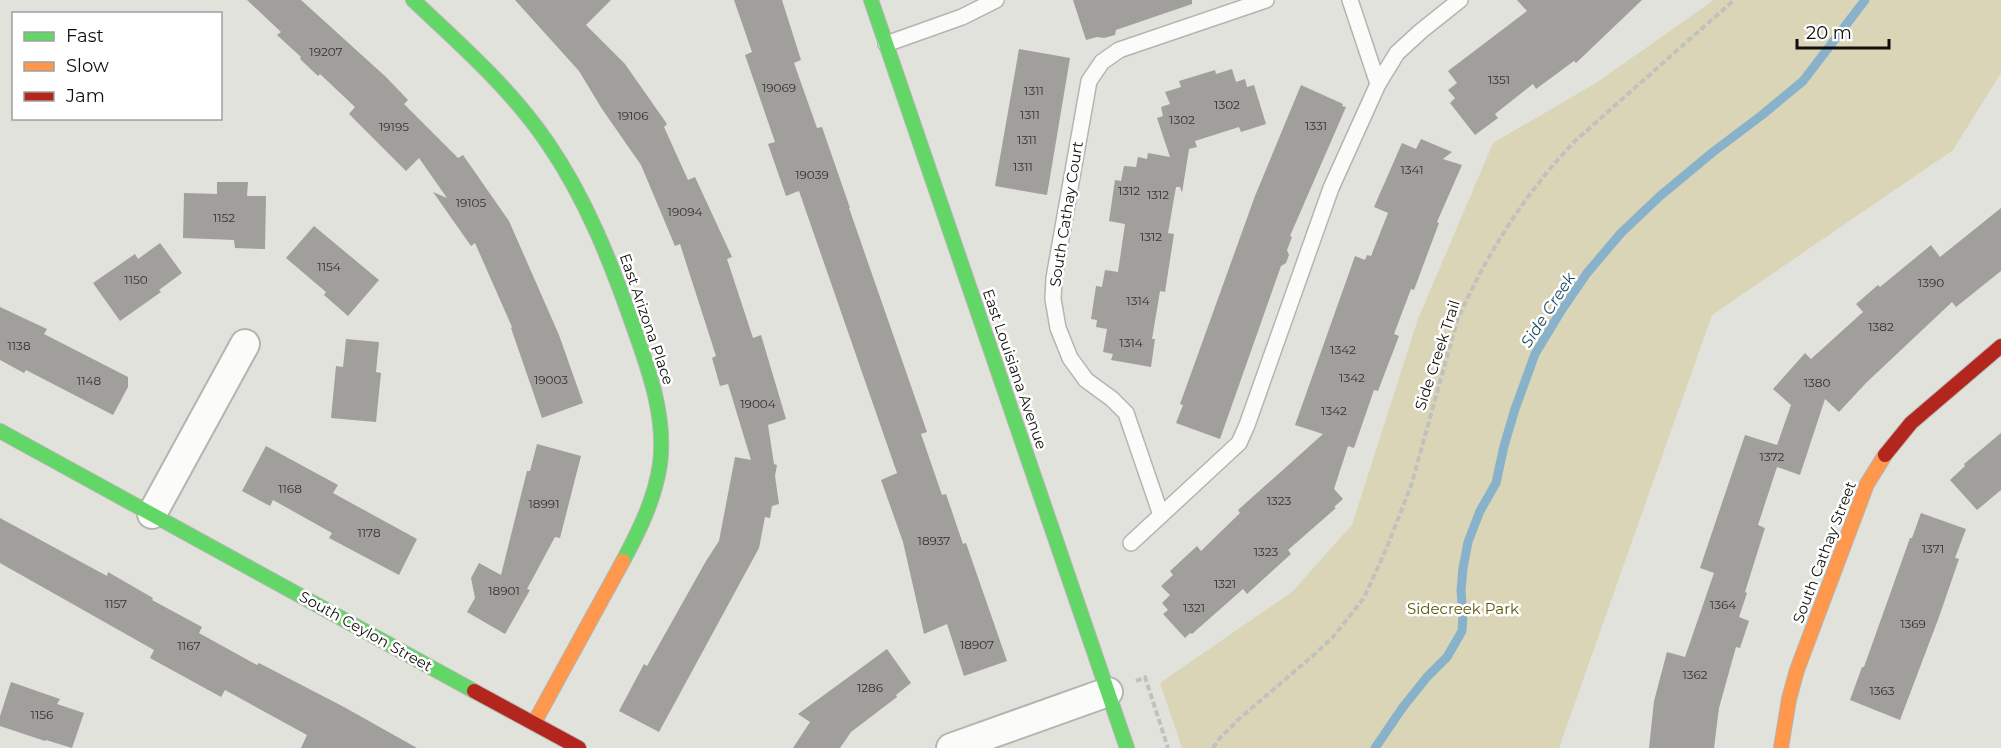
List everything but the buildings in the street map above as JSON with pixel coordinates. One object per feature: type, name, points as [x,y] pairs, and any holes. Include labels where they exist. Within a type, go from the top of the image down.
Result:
[{"type":"street","name":"East Arizona Place","points":[[413,0],[489,72],[529,118],[564,167],[593,221],[621,288],[659,408],[658,479],[646,517],[534,723]]},
{"type":"street","name":"East Louisiana Avenue","points":[[871,0],[1127,748]]},
{"type":"street","points":[[152,514],[245,344]]},
{"type":"street","name":"South Cathay Street","points":[[1781,748],[1789,699],[1797,670],[1867,484],[1887,452],[1911,423],[2001,346]]},
{"type":"street","name":"South Ceylon Street","points":[[0,431],[579,748]]},
{"type":"street","points":[[951,748],[1108,692]]},
{"type":"lane","points":[[886,44],[962,17],[996,0]]},
{"type":"lane","name":"South Cathay Court","points":[[1161,515],[1126,413],[1112,399],[1086,380],[1070,358],[1058,328],[1053,299],[1054,278],[1089,81],[1102,62],[1119,50],[1266,0]]},
{"type":"lane","points":[[1350,0],[1378,84]]},
{"type":"lane","points":[[1131,543],[1239,443],[1331,188],[1378,84],[1397,53],[1460,0]]},
{"type":"path","name":"Side Creek Trail","points":[[1213,748],[1240,718],[1333,638],[1364,598],[1411,486],[1457,321],[1499,240],[1525,200],[1557,160],[1597,120],[1734,0]]},
{"type":"green space","name":"Sidecreek Park","points":[[1714,0],[2001,0],[2001,73],[1953,150],[1712,315],[1559,748],[1182,748],[1160,683],[1292,592],[1352,525],[1418,319],[1493,143],[1596,83]]},
{"type":"waterway","name":"Side Creek","points":[[1375,748],[1403,707],[1427,677],[1447,657],[1462,631],[1461,591],[1468,542],[1480,511],[1496,483],[1515,409],[1535,354],[1561,311],[1587,273],[1621,233],[1660,196],[1803,81],[1865,0]]},
{"type":"traffic: fast","points":[[413,0],[501,85],[533,122],[574,187],[617,282],[651,380],[661,430],[658,477],[650,502],[623,561]]},
{"type":"traffic: fast","points":[[871,0],[1127,748]]},
{"type":"traffic: fast","points":[[0,431],[474,691]]},
{"type":"traffic: slow","points":[[1781,748],[1789,699],[1797,670],[1867,484],[1885,455]]},
{"type":"traffic: slow","points":[[534,723],[623,561]]},
{"type":"traffic: jam","points":[[1885,455],[1911,423],[2001,346]]},
{"type":"traffic: jam","points":[[474,691],[579,748]]}]
